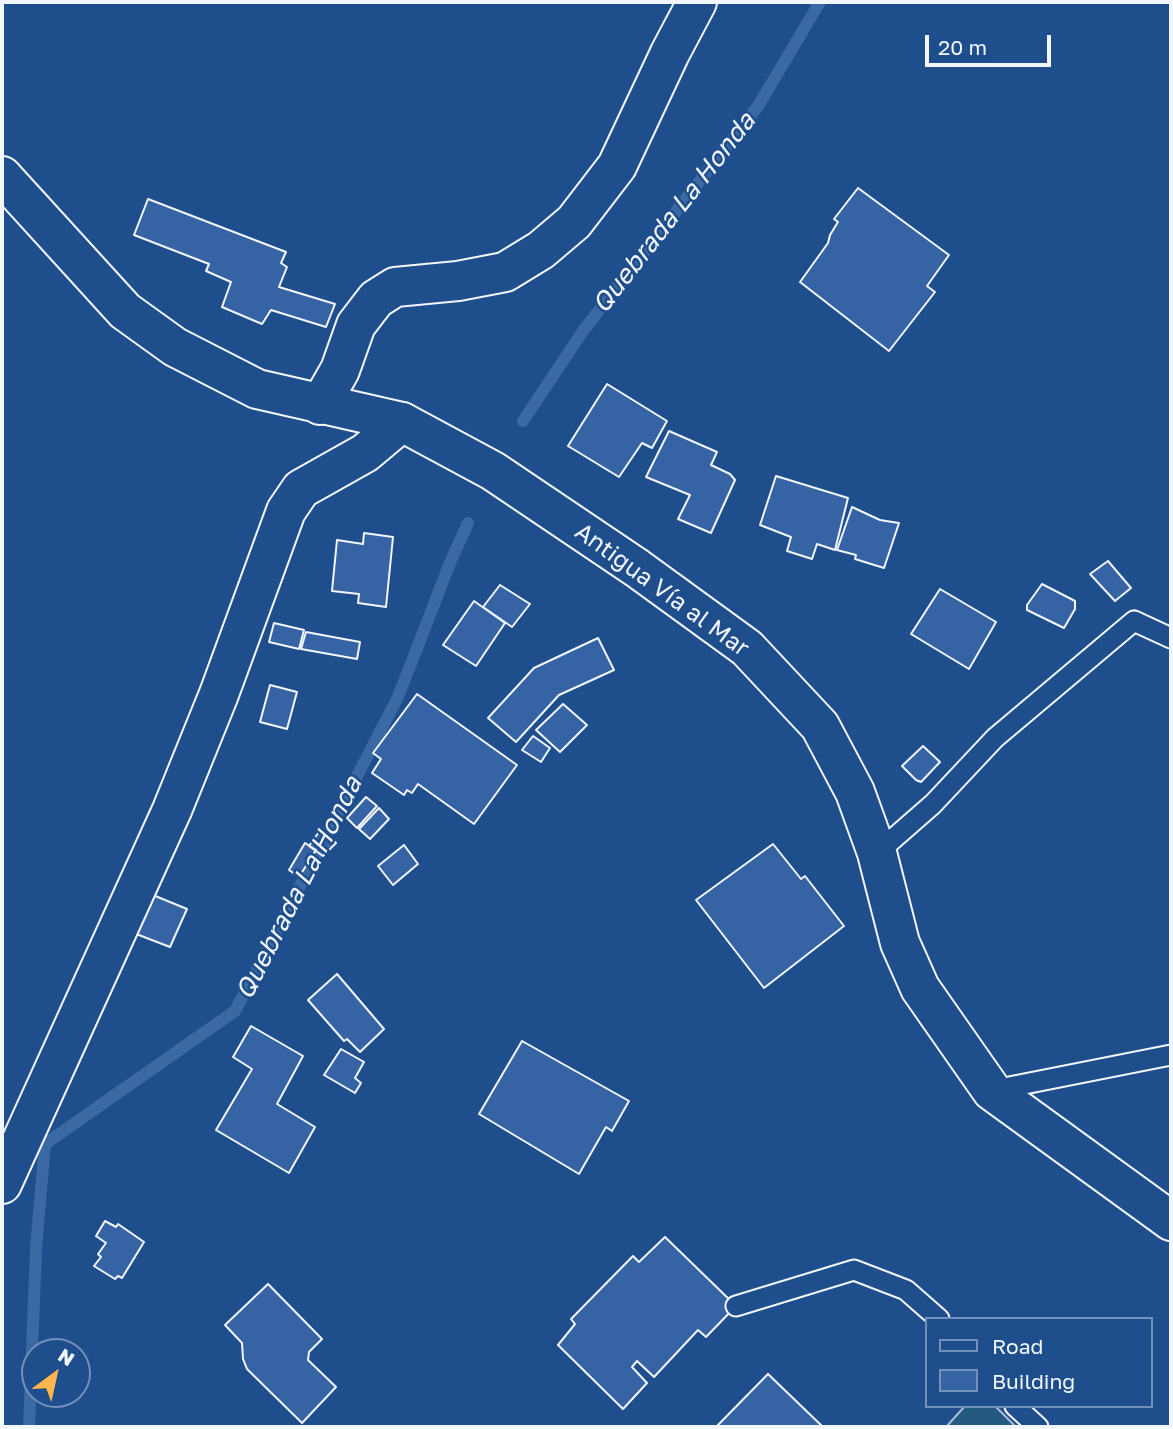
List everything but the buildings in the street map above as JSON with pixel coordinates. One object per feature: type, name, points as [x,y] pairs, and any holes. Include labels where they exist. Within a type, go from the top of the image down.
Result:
[{"type":"main road","points":[[320,405],[340,370],[356,325],[376,299],[395,287],[458,281],[505,272],[541,250],[574,222],[617,166],[697,2]]},
{"type":"main road","name":"Antigua Vía al Mar","points":[[2,176],[125,311],[175,347],[257,389],[402,422],[493,471],[637,568],[747,648],[820,726],[853,788],[877,853],[900,943],[920,988],[992,1091],[1171,1221]]},
{"type":"main road","points":[[2,1184],[172,810],[219,694],[286,511],[301,489],[365,453],[402,422]]},
{"type":"lane","points":[[877,853],[933,804],[995,738],[1134,621],[1171,638]]},
{"type":"lane","points":[[992,1091],[1171,1055]]},
{"type":"lane","points":[[736,1306],[854,1270],[906,1290],[937,1317]]},
{"type":"lane","points":[[1017,1408],[1038,1427]]},
{"type":"shaded area","points":[[963,1408],[997,1408],[1016,1427],[946,1427]]},
{"type":"waterway","name":"Quebrada La Honda","points":[[523,421],[583,331],[758,106],[820,2]]},
{"type":"waterway","name":"Quebrada La Honda","points":[[29,1427],[36,1248],[45,1144],[235,1011],[398,697],[468,523]]}]
